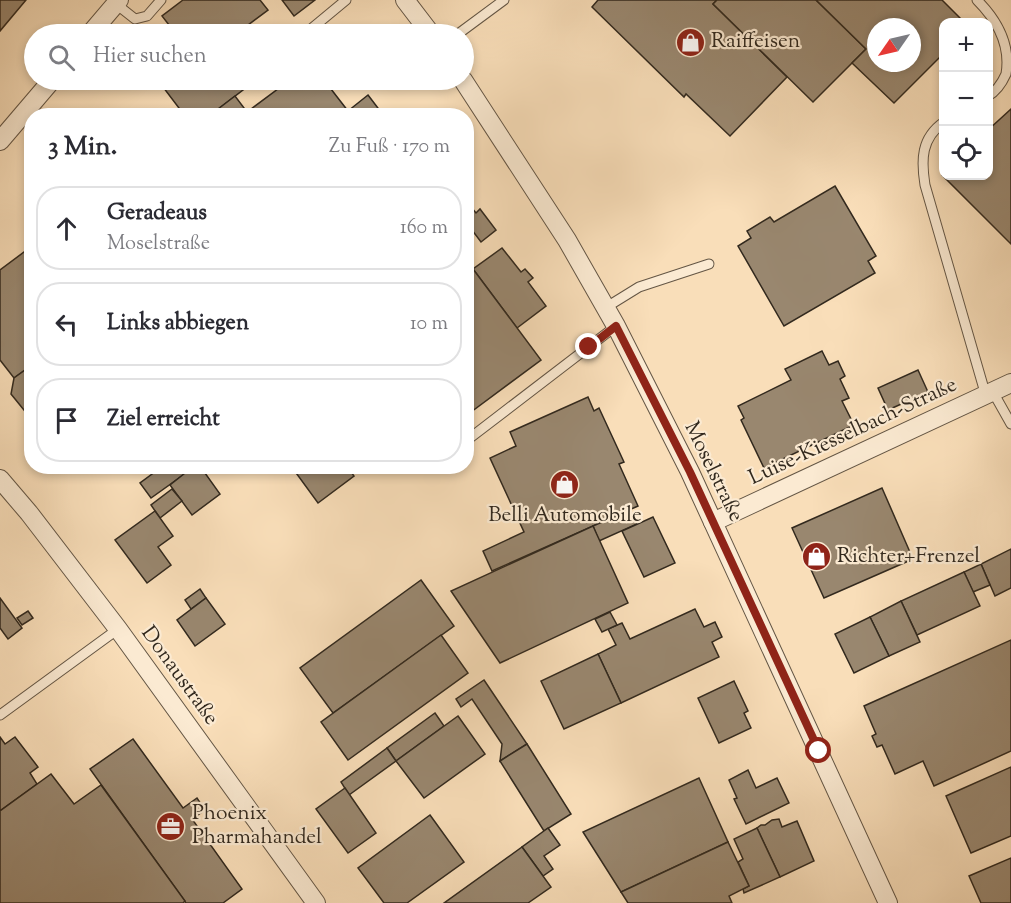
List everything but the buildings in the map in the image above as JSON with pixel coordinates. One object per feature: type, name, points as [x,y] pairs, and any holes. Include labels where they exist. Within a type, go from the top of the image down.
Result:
[{"type":"street","points":[[405,0],[423,24]]},
{"type":"street","points":[[98,24],[117,2]]},
{"type":"street","points":[[28,108],[43,90]]},
{"type":"street","name":"Moselstraße","points":[[470,90],[567,240],[616,326],[712,522],[888,903]]},
{"type":"street","points":[[0,141],[24,113]]},
{"type":"street","name":"Luise-Kiesselbach-Straße","points":[[712,522],[1011,383]]},
{"type":"street","name":"Donaustraße","points":[[0,479],[118,629],[316,903]]},
{"type":"lane","points":[[117,2],[135,18],[147,16],[162,0]]},
{"type":"lane","points":[[472,24],[504,0]]},
{"type":"lane","points":[[977,0],[996,19],[1004,31],[1011,52],[1009,68],[1003,82],[993,91]]},
{"type":"lane","points":[[316,24],[341,1]]},
{"type":"lane","points":[[939,125],[928,138],[924,148],[922,164],[925,185],[990,394],[1011,424]]},
{"type":"lane","points":[[605,308],[639,287],[709,264]]},
{"type":"lane","points":[[474,435],[616,326]]},
{"type":"lane","points":[[0,715],[118,629]]},
{"type":"place","name":"Raiffeisen","points":[[690,42]]},
{"type":"place","name":"Belli Automobile","points":[[565,485]]},
{"type":"place","name":"Richter+Frenzel","points":[[816,557]]},
{"type":"place","name":"Phoenix Pharmahandel","points":[[171,826]]},
{"type":"route","points":[[589,347],[616,326],[690,472],[819,751]]}]
